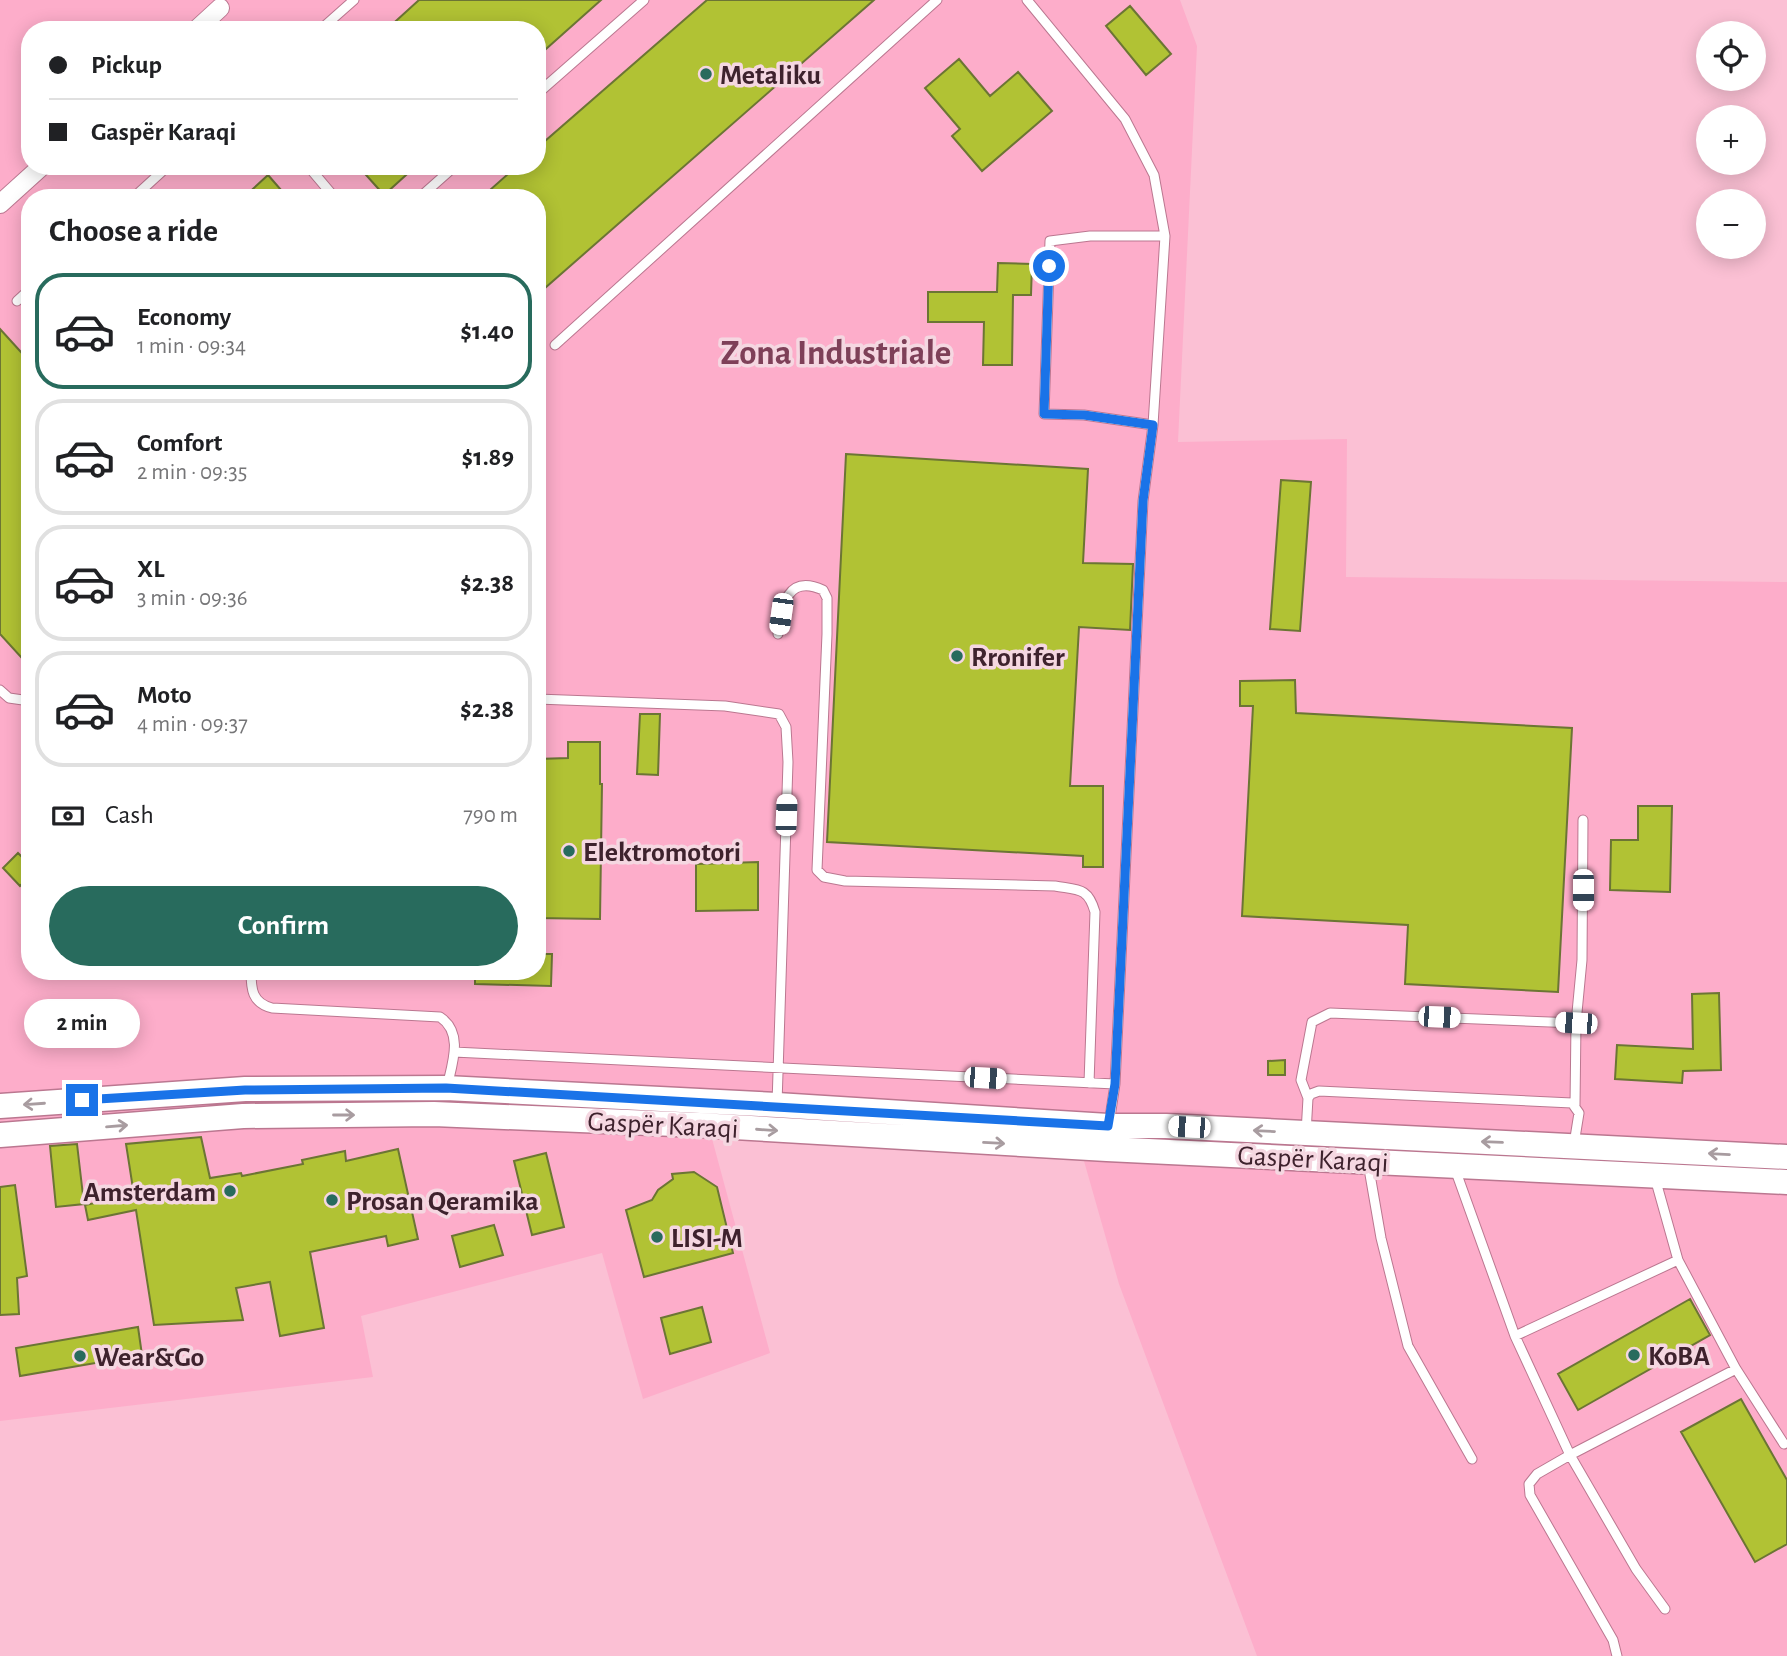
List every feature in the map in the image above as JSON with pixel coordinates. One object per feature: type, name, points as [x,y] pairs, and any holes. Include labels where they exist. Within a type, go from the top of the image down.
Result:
[{"type":"main road","name":"Gaspër Karaqi","points":[[0,1106],[245,1090],[446,1088],[1108,1126],[1166,1126],[1787,1157]]},
{"type":"main road","name":"Gaspër Karaqi","points":[[0,1135],[243,1116],[434,1115],[685,1125],[1107,1149],[1787,1182]]},
{"type":"street","points":[[206,21],[220,8]]},
{"type":"street","points":[[0,204],[33,175]]},
{"type":"lane","points":[[330,21],[354,0]]},
{"type":"lane","points":[[546,86],[644,0]]},
{"type":"lane","points":[[555,345],[937,0]]},
{"type":"lane","points":[[1027,0],[1125,119],[1154,175],[1165,236],[1153,425],[1143,501],[1115,1084],[1108,1126]]},
{"type":"lane","points":[[143,189],[159,175]]},
{"type":"lane","points":[[316,175],[327,189]]},
{"type":"lane","points":[[429,189],[445,175]]},
{"type":"lane","points":[[1153,425],[1084,415],[1044,414],[1050,241],[1090,236],[1165,236]]},
{"type":"lane","points":[[17,301],[21,297]]},
{"type":"lane","points":[[778,634],[781,614],[789,593],[797,585],[823,590],[827,598],[827,634],[817,870],[824,877],[845,880],[1055,886],[1084,891],[1091,898],[1095,912],[1089,1083]]},
{"type":"lane","points":[[0,690],[9,698],[21,700]]},
{"type":"lane","points":[[546,699],[724,706],[779,713],[786,727],[788,761],[777,1105]]},
{"type":"lane","points":[[1573,1146],[1579,1113],[1575,1105],[1576,1023],[1582,960],[1583,820]]},
{"type":"lane","points":[[251,980],[252,994],[264,1006],[440,1017],[451,1027],[454,1052],[446,1088]]},
{"type":"lane","points":[[1306,1134],[1308,1098],[1301,1080],[1312,1022],[1330,1013],[1576,1023]]},
{"type":"lane","points":[[454,1052],[1115,1084]]},
{"type":"lane","points":[[1308,1098],[1320,1091],[1567,1102],[1575,1105]]},
{"type":"lane","points":[[1368,1161],[1381,1238],[1408,1346],[1472,1459]]},
{"type":"lane","points":[[1454,1164],[1515,1336],[1570,1455],[1636,1569],[1665,1609]]},
{"type":"lane","points":[[1654,1176],[1678,1259],[1736,1369],[1786,1445]]},
{"type":"lane","points":[[1515,1336],[1678,1259]]},
{"type":"lane","points":[[1617,1656],[1613,1640],[1530,1495],[1529,1484],[1537,1474],[1570,1455],[1736,1369]]},
{"type":"shaded area","points":[[0,0],[1180,0],[1197,46],[1178,442],[1347,439],[1346,577],[1787,582],[1787,1656],[1257,1656],[1119,1284],[1082,1154],[711,1135],[770,1353],[643,1399],[602,1253],[361,1316],[373,1377],[0,1421]]},
{"type":"building","points":[[419,0],[601,0],[546,49],[546,21],[396,21]]},
{"type":"building","name":"Metaliku","points":[[707,0],[874,0],[546,287],[546,189],[491,189],[507,175],[546,175],[546,140]]},
{"type":"building","points":[[1130,6],[1171,54],[1146,75],[1106,26]]},
{"type":"building","points":[[959,59],[990,96],[1018,72],[1052,111],[982,171],[952,136],[960,129],[925,88]]},
{"type":"building","points":[[268,175],[280,189],[253,189]]},
{"type":"building","points":[[366,175],[406,175],[391,189],[379,189]]},
{"type":"building","points":[[998,263],[1032,264],[1031,295],[1013,295],[1012,365],[983,365],[984,322],[928,322],[928,292],[997,292]]},
{"type":"building","points":[[0,329],[21,352],[21,657],[0,634]]},
{"type":"building","name":"Rronifer","points":[[846,454],[1088,469],[1083,563],[1133,564],[1130,630],[1079,627],[1070,786],[1103,786],[1103,867],[1083,867],[1083,856],[827,842]]},
{"type":"building","points":[[1281,480],[1311,482],[1300,631],[1270,629]]},
{"type":"building","points":[[1295,680],[1296,713],[1572,728],[1558,992],[1405,984],[1408,925],[1242,916],[1253,706],[1240,706],[1240,681]]},
{"type":"building","points":[[640,714],[660,714],[658,775],[637,774]]},
{"type":"building","name":"Elektromotori","points":[[568,742],[600,742],[600,919],[546,918],[546,759],[568,758]]},
{"type":"building","points":[[1638,806],[1672,806],[1670,892],[1610,890],[1611,840],[1638,840]]},
{"type":"building","points":[[18,853],[21,856],[20,886],[3,868]]},
{"type":"building","points":[[758,862],[758,910],[696,911],[696,864]]},
{"type":"building","points":[[546,954],[552,954],[551,986],[475,984],[475,980],[546,980]]},
{"type":"building","points":[[1719,993],[1721,1070],[1683,1071],[1682,1083],[1615,1079],[1617,1045],[1693,1049],[1692,994]]},
{"type":"building","points":[[1285,1060],[1285,1075],[1268,1075],[1268,1061]]},
{"type":"building","points":[[201,1137],[210,1178],[241,1173],[242,1176],[303,1164],[302,1160],[345,1151],[346,1161],[398,1149],[418,1239],[388,1246],[386,1236],[310,1252],[324,1328],[280,1336],[270,1282],[236,1288],[243,1320],[154,1325],[136,1210],[88,1220],[85,1205],[134,1195],[126,1144]]},
{"type":"building","points":[[77,1144],[84,1204],[56,1207],[50,1146]]},
{"type":"building","points":[[546,1153],[564,1227],[532,1235],[514,1161]]},
{"type":"building","points":[[694,1172],[717,1187],[733,1253],[644,1277],[626,1210],[652,1200],[658,1190],[673,1179],[672,1174]]},
{"type":"building","points":[[15,1185],[27,1276],[17,1278],[19,1314],[0,1315],[0,1187]]},
{"type":"building","points":[[494,1225],[503,1255],[460,1267],[452,1236]]},
{"type":"building","name":"KoBA","points":[[1690,1299],[1710,1335],[1578,1410],[1558,1374]]},
{"type":"building","points":[[702,1307],[711,1342],[670,1354],[661,1318]]},
{"type":"building","points":[[138,1327],[142,1355],[20,1376],[16,1348]]},
{"type":"building","points":[[1741,1399],[1787,1480],[1787,1544],[1755,1562],[1681,1432]]},
{"type":"place","name":"Metaliku","points":[[706,74]]},
{"type":"place","name":"Rronifer","points":[[957,656]]},
{"type":"place","name":"Elektromotori","points":[[569,851]]},
{"type":"place","name":"Amsterdam","points":[[230,1191]]},
{"type":"place","name":"Prosan Qeramika","points":[[332,1200]]},
{"type":"place","name":"LISI-M","points":[[657,1237]]},
{"type":"place","name":"KoBA","points":[[1634,1355]]},
{"type":"place","name":"Wear&Go","points":[[80,1356]]},
{"type":"district","name":"Zona Industriale","points":[[836,352]]},
{"type":"route","points":[[82,1100],[245,1090],[446,1088],[1108,1126],[1115,1084],[1143,501],[1153,425],[1084,415],[1044,414],[1049,266]]}]
